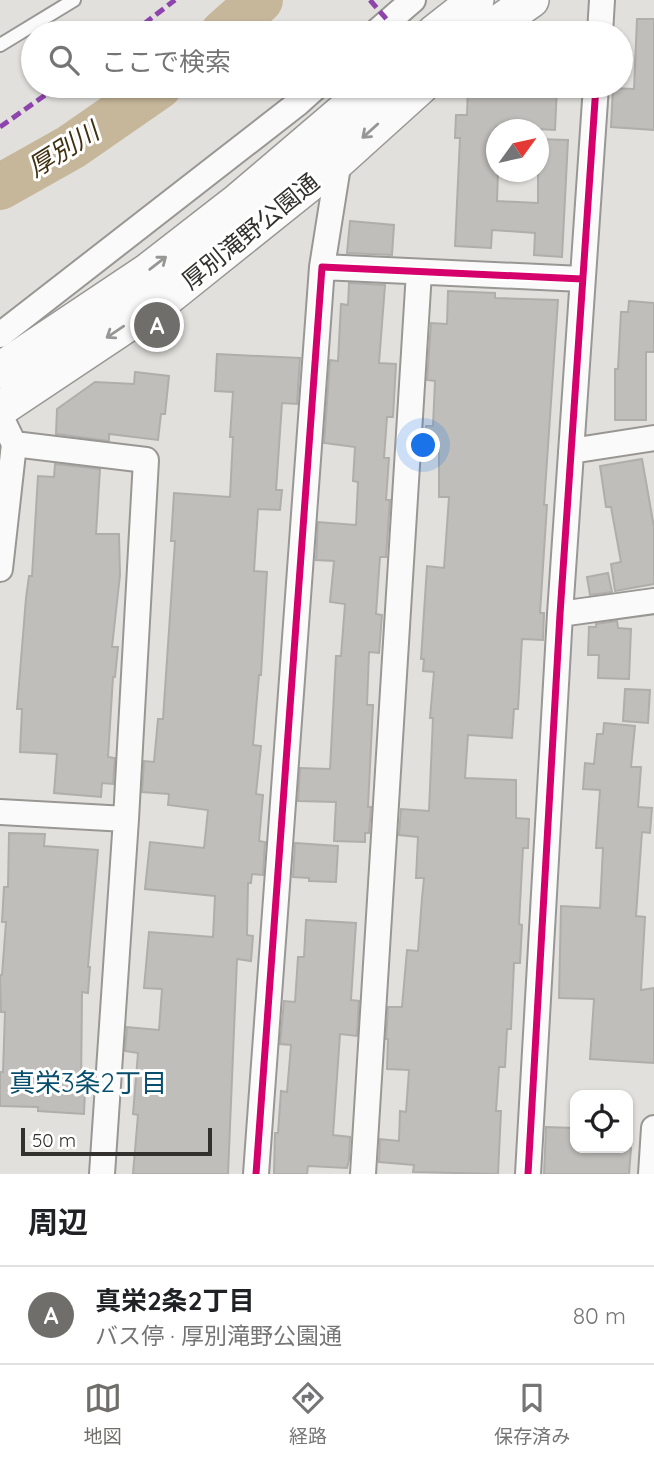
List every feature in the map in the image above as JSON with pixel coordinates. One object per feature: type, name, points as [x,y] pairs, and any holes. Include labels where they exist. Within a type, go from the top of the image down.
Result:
[{"type":"main road","points":[[449,21],[476,0]]},
{"type":"main road","points":[[501,21],[531,0]]},
{"type":"main road","name":"厚別滝野公園通","points":[[0,370],[148,271],[238,201],[359,98]]},
{"type":"main road","name":"厚別滝野公園通","points":[[0,409],[168,297],[339,160],[408,98]]},
{"type":"street","points":[[389,21],[413,0]]},
{"type":"street","points":[[601,21],[602,0]]},
{"type":"street","points":[[0,335],[304,98]]},
{"type":"street","points":[[528,1174],[560,614],[595,98]]},
{"type":"street","points":[[256,1174],[322,267],[339,160]]},
{"type":"street","points":[[322,267],[582,279]]},
{"type":"street","points":[[363,1174],[419,272]]},
{"type":"street","points":[[0,415],[14,444],[0,569]]},
{"type":"street","points":[[572,451],[654,438]]},
{"type":"street","points":[[14,444],[146,460],[126,819],[102,1174]]},
{"type":"street","points":[[560,614],[654,601]]},
{"type":"street","points":[[0,812],[126,819]]},
{"type":"street","points":[[651,1174],[654,1128]]},
{"type":"lane","points":[[39,21],[74,0]]},
{"type":"lane","points":[[0,45],[21,32]]},
{"type":"building","points":[[637,19],[654,19],[654,130],[611,127],[612,98],[633,98]]},
{"type":"building","points":[[468,98],[556,98],[555,130],[549,130],[549,119],[486,119],[486,182],[498,182],[497,201],[538,203],[538,182],[549,182],[549,139],[568,140],[562,257],[534,255],[535,233],[492,230],[491,248],[455,246],[460,138],[455,138],[456,115],[467,115]]},
{"type":"building","points":[[350,221],[394,225],[392,255],[347,253]]},
{"type":"building","points":[[349,283],[385,285],[379,363],[396,364],[393,417],[387,417],[384,458],[389,458],[386,500],[390,500],[386,557],[380,557],[376,614],[382,615],[379,653],[369,652],[367,705],[373,705],[368,807],[371,807],[369,833],[365,833],[365,842],[334,841],[336,802],[298,801],[300,768],[330,769],[336,656],[341,656],[345,604],[330,602],[334,561],[316,560],[318,522],[356,525],[358,482],[353,481],[355,447],[324,443],[330,360],[338,361],[341,304],[348,305]]},
{"type":"building","points":[[448,291],[495,293],[495,298],[558,300],[544,505],[547,505],[540,613],[544,613],[543,640],[522,639],[518,709],[514,709],[512,738],[468,735],[465,778],[516,780],[516,818],[529,819],[528,848],[523,848],[520,963],[514,963],[511,1029],[507,1029],[505,1067],[499,1067],[496,1111],[501,1111],[498,1174],[413,1172],[414,1165],[379,1162],[380,1139],[399,1141],[400,1111],[406,1112],[409,1070],[387,1069],[386,1039],[388,1007],[402,1007],[407,950],[418,951],[424,878],[416,878],[418,837],[399,835],[401,809],[429,811],[433,718],[430,718],[434,672],[423,671],[424,659],[421,659],[427,566],[444,568],[449,497],[439,497],[439,449],[425,448],[426,426],[433,426],[435,381],[427,380],[431,323],[447,324]]},
{"type":"building","points":[[629,301],[654,303],[654,352],[646,352],[646,420],[615,420],[615,369],[618,369],[621,312],[628,312]]},
{"type":"building","points":[[217,354],[300,358],[297,404],[282,403],[276,490],[282,490],[280,510],[258,509],[254,571],[267,572],[261,675],[253,745],[261,746],[256,794],[263,795],[259,841],[265,842],[263,875],[252,874],[251,883],[248,883],[247,935],[253,936],[251,961],[237,959],[228,1174],[133,1174],[138,1115],[133,1114],[138,1053],[125,1051],[127,1027],[159,1030],[162,989],[144,988],[149,932],[213,937],[215,896],[145,889],[150,842],[204,848],[208,810],[168,805],[169,794],[142,792],[144,761],[154,762],[158,719],[163,719],[175,541],[171,541],[174,493],[230,497],[233,392],[215,391]]},
{"type":"building","points":[[135,372],[169,376],[165,414],[161,414],[158,440],[109,434],[109,441],[56,434],[57,409],[95,382],[134,384]]},
{"type":"building","points":[[642,459],[654,527],[654,584],[615,591],[611,564],[621,562],[611,507],[606,507],[600,466]]},
{"type":"building","points":[[55,464],[100,469],[96,534],[119,534],[120,575],[112,647],[118,647],[113,677],[108,757],[115,758],[113,784],[102,783],[101,797],[54,793],[57,754],[20,752],[22,709],[17,709],[26,598],[29,576],[32,576],[38,476],[54,477]]},
{"type":"building","points":[[608,573],[612,592],[590,595],[587,577]]},
{"type":"building","points":[[617,621],[618,628],[631,629],[629,679],[598,678],[599,655],[588,655],[589,627]]},
{"type":"building","points":[[625,689],[650,690],[648,723],[623,721]]},
{"type":"building","points":[[604,723],[635,726],[631,767],[641,767],[638,807],[652,808],[650,833],[642,832],[636,916],[645,917],[641,990],[654,988],[654,1063],[590,1059],[594,999],[559,998],[561,906],[600,908],[603,848],[596,848],[600,790],[583,789],[585,763],[594,764],[597,734],[603,734]]},
{"type":"building","points":[[9,833],[45,834],[44,846],[98,850],[88,993],[82,992],[81,1089],[85,1089],[84,1114],[38,1111],[38,1107],[0,1106],[5,1012],[1,1012],[0,975],[6,922],[2,922],[4,887],[8,887]]},
{"type":"building","points":[[295,843],[338,846],[336,882],[309,881],[309,878],[293,877]]},
{"type":"building","points":[[306,920],[356,923],[351,1000],[359,1001],[357,1036],[340,1034],[333,1135],[350,1137],[349,1160],[347,1168],[308,1166],[307,1174],[274,1174],[275,1133],[278,1133],[281,1091],[287,1092],[291,1045],[280,1044],[284,1001],[295,1002],[298,957],[304,957]]},
{"type":"building","points":[[546,1127],[570,1128],[570,1153],[631,1153],[629,1174],[544,1174]]},
{"type":"waterway","name":"厚別川","points":[[236,21],[260,0]]},
{"type":"waterway","name":"厚別川","points":[[0,187],[71,147],[142,98]]},
{"type":"marked path","points":[[148,21],[175,0]]},
{"type":"marked path","points":[[370,0],[388,21]]},
{"type":"marked path","points":[[0,127],[41,98]]},
{"type":"cycle path","points":[[528,1174],[560,614],[595,98]]},
{"type":"cycle path","points":[[256,1174],[322,267],[582,279]]},
{"type":"place","name":"真栄2条2丁目","points":[[157,325]]},
{"type":"district","name":"真栄3条2丁目","points":[[88,1082]]}]
